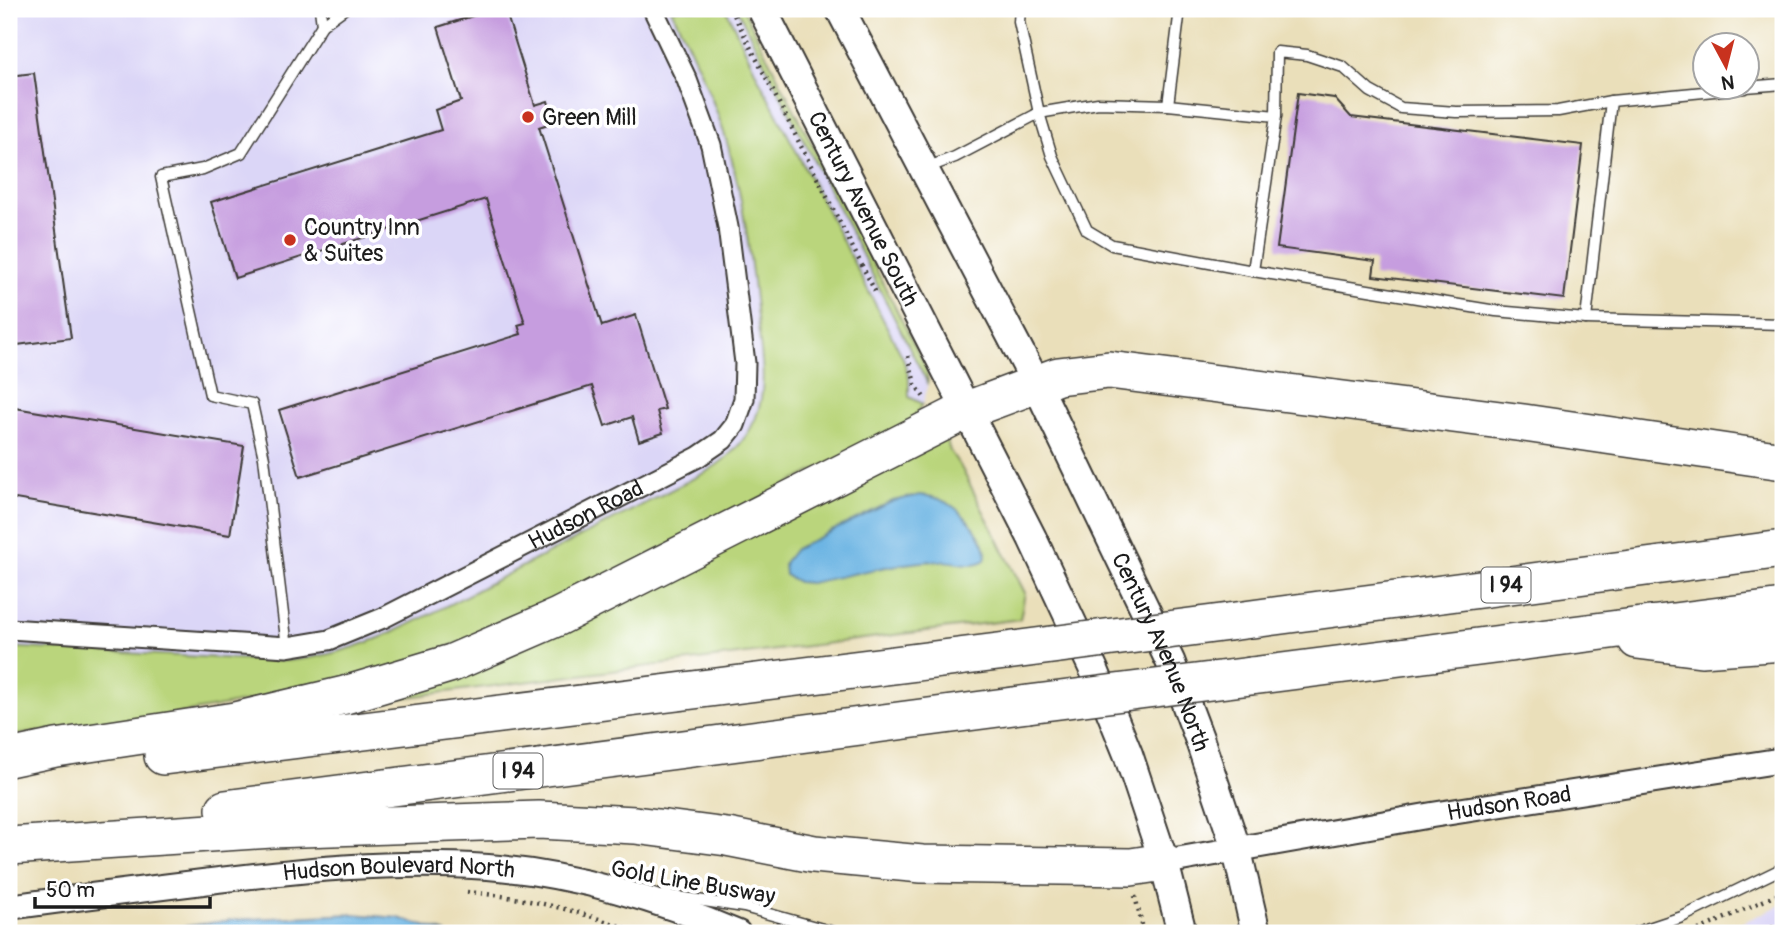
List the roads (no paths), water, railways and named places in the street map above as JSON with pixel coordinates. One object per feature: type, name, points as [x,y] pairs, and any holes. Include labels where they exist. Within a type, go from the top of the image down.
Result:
[{"type":"highway","points":[[9,758],[56,748],[235,721],[345,695],[452,663],[558,617],[967,410],[1058,376],[1083,372],[1131,372],[1524,423],[1783,461]]},
{"type":"highway","name":"I 94","points":[[9,775],[1006,651],[1783,549]]},
{"type":"highway","name":"I 94","points":[[9,838],[1783,608]]},
{"type":"highway","points":[[1581,633],[1701,648],[1783,642]]},
{"type":"highway","points":[[9,846],[272,829],[539,820],[635,825],[727,837],[814,854],[922,864],[1131,867],[1164,862]]},
{"type":"main road","name":"Century Avenue South","points":[[762,9],[967,410]]},
{"type":"main road","points":[[840,9],[1036,383]]},
{"type":"main road","name":"Century Avenue North","points":[[1036,383],[1170,661],[1237,851],[1256,933]]},
{"type":"main road","points":[[967,410],[1032,538],[1094,670],[1128,754],[1164,862],[1182,933]]},
{"type":"street","name":"Hudson Road","points":[[9,629],[287,647],[330,640],[383,618],[698,457],[723,440],[735,425],[743,406],[746,381],[724,204],[712,145],[703,119],[653,9]]},
{"type":"street","name":"Hudson Road","points":[[1164,862],[1432,815],[1783,760]]},
{"type":"street","name":"Hudson Boulevard North","points":[[9,906],[354,865],[490,867],[583,882],[637,897],[738,933]]},
{"type":"lane","points":[[320,9],[323,25]]},
{"type":"lane","points":[[287,647],[264,458],[252,404],[210,396],[160,177],[203,169],[241,153],[323,25],[344,9]]},
{"type":"lane","points":[[1020,9],[1019,22],[1039,113],[1052,156],[1087,230],[1112,245],[1496,311],[1586,319],[1783,324]]},
{"type":"lane","points":[[1168,105],[1180,9]]},
{"type":"lane","points":[[1253,271],[1276,116],[1277,52],[1307,55],[1343,67],[1370,91],[1401,108],[1456,113],[1559,111],[1611,100],[1690,92]]},
{"type":"lane","points":[[1760,86],[1783,84]]},
{"type":"lane","points":[[1586,319],[1611,100]]},
{"type":"lane","points":[[923,169],[956,157],[1039,113],[1098,103],[1168,105],[1276,116]]},
{"type":"lane","points":[[1634,933],[1682,917],[1783,868]]},
{"type":"lane","name":"Gold Line Busway","points":[[583,882],[744,907],[838,933]]},
{"type":"water","points":[[920,495],[947,502],[961,513],[982,540],[985,560],[974,564],[938,561],[906,564],[810,583],[798,582],[785,575],[784,563],[795,549],[893,501]]},
{"type":"water","points":[[353,914],[399,918],[447,933],[138,933],[232,920]]},
{"type":"place","name":"Green Mill","points":[[528,117]]},
{"type":"place","name":"Country Inn & Suites","points":[[290,240]]}]
